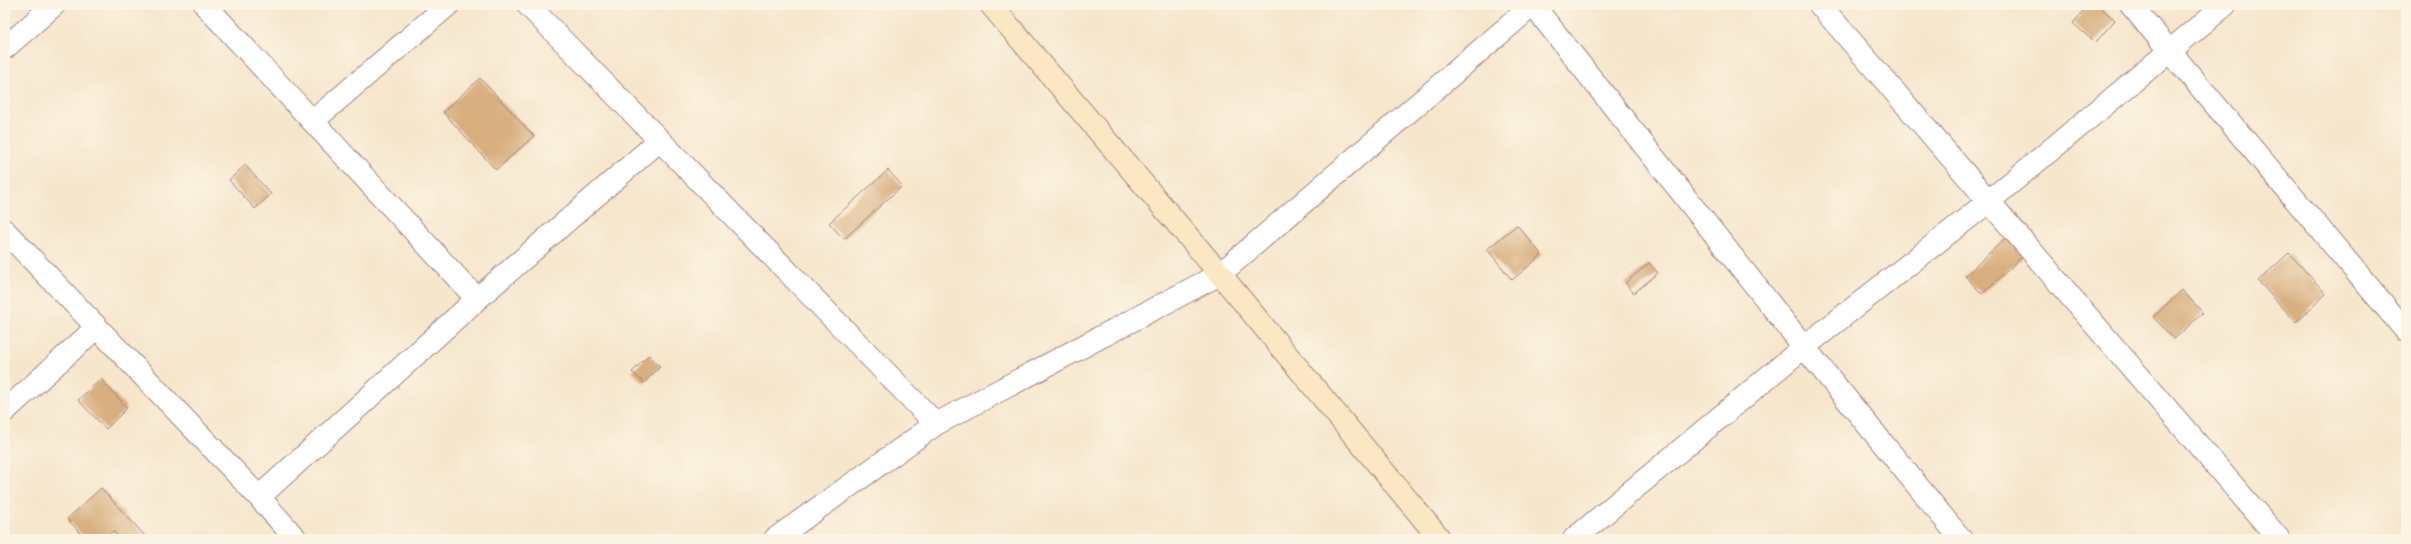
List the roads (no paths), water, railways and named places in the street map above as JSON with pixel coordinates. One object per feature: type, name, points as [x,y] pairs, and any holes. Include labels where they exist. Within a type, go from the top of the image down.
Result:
[{"type":"street","points":[[5,48],[54,5]]},
{"type":"street","points":[[205,5],[477,299]]},
{"type":"street","points":[[312,121],[448,5]]},
{"type":"street","points":[[528,5],[936,424]]},
{"type":"street","points":[[991,5],[1220,274],[1440,539]]},
{"type":"street","points":[[775,539],[936,424],[1220,274],[1533,5],[1804,347],[1961,539]]},
{"type":"street","points":[[1820,5],[2279,539]]},
{"type":"street","points":[[2131,5],[2406,331]]},
{"type":"street","points":[[1574,539],[1804,347],[1988,202],[2226,5]]},
{"type":"street","points":[[259,497],[477,299],[660,140]]},
{"type":"street","points":[[5,231],[259,497],[296,539]]},
{"type":"street","points":[[5,411],[97,328]]}]
